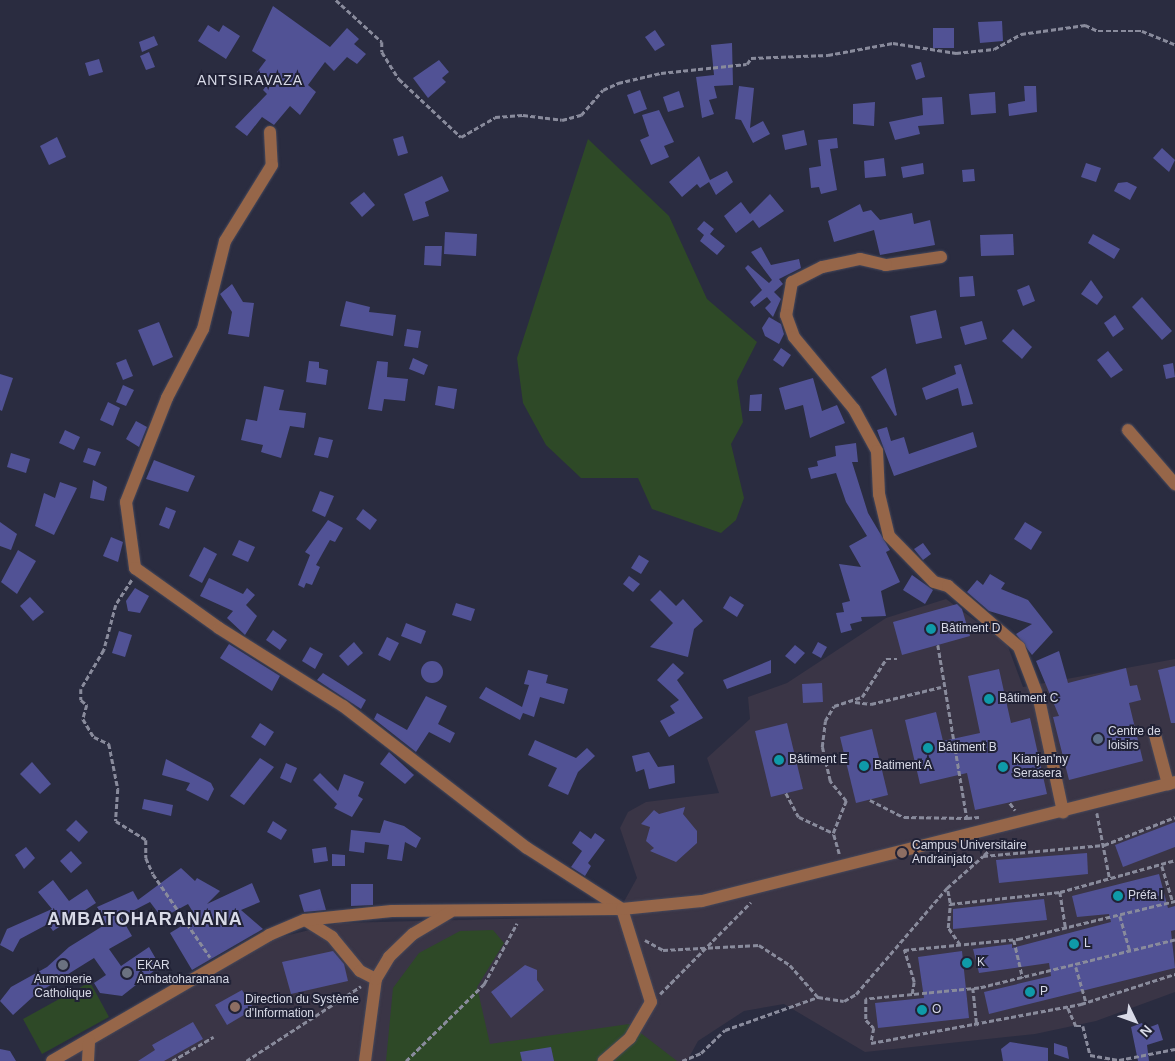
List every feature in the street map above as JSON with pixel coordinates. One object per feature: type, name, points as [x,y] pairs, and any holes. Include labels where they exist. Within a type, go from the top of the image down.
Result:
[{"type":"street","points":[[270,132],[272,165],[225,241],[203,329],[167,398],[126,502],[132,549],[140,572],[342,706],[527,848],[622,909],[631,932],[651,1002],[630,1038],[604,1061]]},
{"type":"street","points":[[941,257],[886,264],[860,259],[822,267],[792,282],[786,315],[794,337],[854,409],[878,451],[879,494],[889,536],[934,582],[948,586],[1019,647],[1039,699],[1063,812]]},
{"type":"street","points":[[1128,430],[1175,484]]},
{"type":"street","points":[[52,1061],[216,966],[305,920],[392,911],[622,909],[702,901],[1095,804],[1172,783],[1155,735]]},
{"type":"street","points":[[365,1061],[376,979],[389,957],[413,934],[452,911]]},
{"type":"street","points":[[305,920],[332,937],[360,971],[376,979]]},
{"type":"street","points":[[88,1061],[89,1040]]},
{"type":"path","points":[[336,0],[382,42],[382,52],[399,79],[461,136],[495,117],[562,120],[580,115],[603,90],[618,83],[661,73],[747,64],[751,58],[828,55],[893,43],[956,53],[994,49],[1021,34],[1085,25],[1098,31],[1142,31],[1175,44]]},
{"type":"path","points":[[140,572],[116,605],[104,650],[92,665],[81,700],[87,705],[83,719],[94,737],[109,744],[118,788],[116,822],[146,840],[146,858],[153,874],[216,966]]},
{"type":"path","points":[[938,645],[967,818]]},
{"type":"path","points":[[854,702],[886,658],[897,659]]},
{"type":"path","points":[[842,867],[833,833],[846,801],[830,781],[822,747],[824,721],[834,706],[854,702],[871,704],[941,687]]},
{"type":"path","points":[[786,793],[799,817],[833,833]]},
{"type":"path","points":[[870,800],[904,817],[984,817]]},
{"type":"path","points":[[1095,804],[1110,880]]},
{"type":"path","points":[[1009,814],[1017,813]]},
{"type":"path","points":[[682,1061],[701,1053],[725,1030],[818,997],[844,1001],[856,994],[947,888],[983,856],[1104,845],[1175,817]]},
{"type":"path","points":[[950,904],[1060,892],[1162,866],[1175,860]]},
{"type":"path","points":[[912,994],[914,982],[904,950],[1014,940],[1174,902],[1162,866]]},
{"type":"path","points":[[651,1002],[711,946],[765,886]]},
{"type":"path","points":[[947,888],[950,904],[948,928],[960,945]]},
{"type":"path","points":[[1060,892],[1066,928]]},
{"type":"path","points":[[406,1061],[484,984],[523,910]]},
{"type":"path","points":[[1120,916],[1130,952]]},
{"type":"path","points":[[631,932],[663,950],[759,945],[790,965],[818,997]]},
{"type":"path","points":[[1014,940],[1023,978]]},
{"type":"path","points":[[1175,940],[1076,967],[973,988],[866,999],[866,1020],[874,1028],[871,1043],[977,1026],[1068,1007],[1175,974]]},
{"type":"path","points":[[1076,967],[1086,1002]]},
{"type":"path","points":[[246,1061],[343,994],[376,979]]},
{"type":"path","points":[[973,988],[977,1026]]},
{"type":"path","points":[[1068,1007],[1076,1026],[1084,1026],[1090,1055],[1119,1060],[1175,1049]]},
{"type":"path","points":[[172,1061],[213,1037]]},
{"type":"shaded area","name":"Campus Universitaire Andrainjato","points":[[946,599],[1007,644],[1023,687],[1175,659],[1175,992],[1096,1021],[1035,1034],[865,1052],[784,1004],[744,1011],[698,1041],[687,1061],[62,1061],[272,939],[339,923],[616,916],[637,878],[620,828],[628,812],[646,802],[719,793],[707,758],[750,719],[748,697],[787,683],[886,618]]},
{"type":"green space","points":[[588,139],[669,216],[707,299],[757,342],[737,381],[743,422],[731,444],[744,498],[736,520],[721,533],[652,509],[638,478],[581,478],[546,445],[523,403],[517,358]]},
{"type":"green space","points":[[493,930],[504,943],[477,987],[490,1044],[629,1024],[677,1061],[386,1061],[393,988],[419,953],[460,931]]},
{"type":"green space","points":[[90,982],[109,1017],[42,1054],[23,1019]]},
{"type":"building","points":[[273,6],[330,47],[347,28],[359,39],[354,44],[366,54],[357,64],[347,57],[334,71],[325,62],[308,85],[316,92],[300,115],[290,106],[274,125],[262,117],[247,136],[235,127],[267,94],[263,90],[270,81],[257,72],[266,60],[252,51]]},
{"type":"building","points":[[1002,21],[1003,41],[980,43],[978,22]]},
{"type":"building","points":[[208,25],[219,32],[223,25],[240,36],[226,59],[198,41]]},
{"type":"building","points":[[933,28],[954,28],[954,48],[933,48]]},
{"type":"building","points":[[655,30],[665,45],[655,51],[645,37]]},
{"type":"building","points":[[154,36],[158,45],[142,52],[139,42]]},
{"type":"building","points":[[732,43],[733,85],[714,86],[717,98],[709,100],[714,114],[702,118],[696,77],[714,75],[711,45]]},
{"type":"building","points":[[149,52],[155,67],[146,70],[140,56]]},
{"type":"building","points":[[99,59],[103,72],[89,76],[85,63]]},
{"type":"building","points":[[439,60],[449,72],[442,78],[446,82],[428,98],[413,78]]},
{"type":"building","points":[[921,62],[925,77],[916,80],[911,65]]},
{"type":"building","points":[[739,86],[754,88],[750,128],[763,121],[770,134],[753,143],[741,120],[735,119]]},
{"type":"building","points":[[1024,86],[1036,86],[1037,112],[1009,116],[1008,104],[1025,101]]},
{"type":"building","points":[[640,90],[647,109],[634,114],[627,95]]},
{"type":"building","points":[[679,91],[684,107],[668,112],[663,97]]},
{"type":"building","points":[[995,92],[996,113],[971,115],[969,94]]},
{"type":"building","points":[[942,97],[944,124],[918,126],[920,134],[895,140],[889,122],[923,115],[922,98]]},
{"type":"building","points":[[875,102],[874,126],[853,124],[853,104]]},
{"type":"building","points":[[659,110],[674,142],[664,146],[669,157],[651,165],[640,140],[649,136],[642,115]]},
{"type":"building","points":[[804,130],[807,145],[785,150],[782,135]]},
{"type":"building","points":[[403,136],[408,153],[398,156],[393,139]]},
{"type":"building","points":[[57,137],[66,157],[49,165],[40,146]]},
{"type":"building","points":[[837,138],[838,148],[830,149],[837,190],[821,194],[819,187],[811,188],[809,168],[821,166],[818,140]]},
{"type":"building","points":[[1162,148],[1175,160],[1169,172],[1153,158]]},
{"type":"building","points":[[699,156],[710,180],[727,171],[733,182],[716,195],[709,182],[700,188],[697,184],[682,197],[669,182]]},
{"type":"building","points":[[884,158],[886,176],[865,178],[864,161]]},
{"type":"building","points":[[923,163],[924,174],[903,178],[901,167]]},
{"type":"building","points":[[1086,163],[1101,168],[1096,182],[1081,177]]},
{"type":"building","points":[[974,169],[975,181],[963,182],[962,170]]},
{"type":"building","points":[[442,176],[449,191],[425,202],[429,216],[413,221],[404,194]]},
{"type":"building","points":[[1127,182],[1137,187],[1130,200],[1114,191],[1118,183]]},
{"type":"building","points":[[364,192],[375,205],[362,217],[350,203]]},
{"type":"building","points":[[770,194],[784,211],[759,228],[753,220],[736,233],[724,216],[741,202],[750,214]]},
{"type":"building","points":[[860,204],[863,212],[871,210],[880,220],[912,213],[914,224],[930,220],[935,245],[880,255],[874,230],[834,242],[828,221]]},
{"type":"building","points":[[704,221],[714,229],[710,234],[725,246],[717,255],[700,241],[704,235],[697,229]]},
{"type":"building","points":[[445,232],[477,234],[476,256],[444,254]]},
{"type":"building","points":[[1013,234],[1014,255],[981,256],[980,235]]},
{"type":"building","points":[[1093,234],[1120,249],[1114,259],[1088,243]]},
{"type":"building","points":[[425,246],[442,246],[441,266],[424,265]]},
{"type":"building","points":[[761,247],[771,265],[799,259],[801,268],[779,279],[783,284],[774,292],[781,299],[773,317],[765,308],[771,302],[767,297],[754,307],[750,302],[762,290],[745,268],[748,265],[769,283],[772,280],[751,252]]},
{"type":"building","points":[[973,276],[975,296],[960,297],[959,277]]},
{"type":"building","points":[[1091,280],[1103,297],[1097,305],[1081,294]]},
{"type":"building","points":[[232,284],[243,302],[254,303],[249,337],[228,334],[232,312],[220,294]]},
{"type":"building","points":[[1029,285],[1035,301],[1023,306],[1017,290]]},
{"type":"building","points":[[1142,297],[1172,331],[1162,340],[1132,307]]},
{"type":"building","points":[[346,301],[370,307],[369,312],[396,315],[393,336],[340,326]]},
{"type":"building","points":[[936,310],[942,338],[916,344],[910,316]]},
{"type":"building","points":[[1115,315],[1124,329],[1113,337],[1104,323]]},
{"type":"building","points":[[769,317],[781,324],[784,334],[779,344],[765,336],[762,328]]},
{"type":"building","points":[[982,321],[987,339],[965,345],[960,327]]},
{"type":"building","points":[[159,322],[173,357],[153,366],[138,330]]},
{"type":"building","points":[[407,329],[421,331],[418,348],[404,346]]},
{"type":"building","points":[[1013,329],[1032,347],[1022,359],[1002,341]]},
{"type":"building","points":[[781,348],[791,355],[783,367],[773,360]]},
{"type":"building","points":[[1108,351],[1123,370],[1111,378],[1097,360]]},
{"type":"building","points":[[413,358],[428,365],[424,375],[409,369]]},
{"type":"building","points":[[126,359],[133,376],[123,380],[116,363]]},
{"type":"building","points":[[309,361],[319,362],[319,368],[328,370],[326,385],[306,382]]},
{"type":"building","points":[[377,361],[388,362],[387,377],[408,379],[405,401],[384,399],[382,411],[368,409]]},
{"type":"building","points":[[1173,363],[1175,377],[1166,379],[1163,365]]},
{"type":"building","points":[[961,364],[973,404],[962,406],[958,388],[926,400],[922,388],[956,374],[954,366]]},
{"type":"building","points":[[886,368],[897,415],[895,416],[871,377]]},
{"type":"building","points":[[0,374],[13,378],[2,411],[0,410]]},
{"type":"building","points":[[813,378],[822,411],[837,405],[845,423],[810,438],[803,405],[785,410],[779,388]]},
{"type":"building","points":[[123,385],[134,390],[126,406],[116,402]]},
{"type":"building","points":[[264,386],[284,390],[279,410],[306,413],[304,428],[290,426],[281,458],[261,452],[263,445],[241,440],[246,419],[257,421]]},
{"type":"building","points":[[438,386],[457,389],[454,409],[435,405]]},
{"type":"building","points":[[762,394],[761,411],[749,411],[750,395]]},
{"type":"building","points":[[108,402],[120,408],[113,426],[100,420]]},
{"type":"building","points":[[136,421],[147,427],[139,447],[126,439]]},
{"type":"building","points":[[887,427],[891,441],[904,437],[909,454],[973,432],[977,447],[894,476],[877,430]]},
{"type":"building","points":[[65,430],[80,437],[74,450],[59,443]]},
{"type":"building","points":[[319,437],[333,440],[328,458],[314,455]]},
{"type":"building","points":[[856,443],[858,462],[852,462],[868,513],[890,550],[886,552],[900,582],[881,591],[886,616],[861,617],[862,621],[850,624],[852,630],[841,633],[836,613],[844,612],[842,603],[850,601],[839,564],[861,567],[849,546],[867,536],[846,502],[836,473],[811,479],[808,468],[818,466],[817,461],[836,456],[835,446]]},
{"type":"building","points":[[88,448],[101,452],[95,466],[83,462]]},
{"type":"building","points":[[11,453],[30,459],[26,473],[7,467]]},
{"type":"building","points":[[154,460],[195,476],[188,492],[146,479]]},
{"type":"building","points":[[93,480],[107,487],[104,501],[90,498]]},
{"type":"building","points":[[60,482],[77,488],[54,535],[35,526],[44,493],[55,498]]},
{"type":"building","points":[[320,491],[334,496],[325,517],[312,511]]},
{"type":"building","points":[[166,507],[176,511],[169,529],[159,525]]},
{"type":"building","points":[[363,509],[377,520],[370,530],[356,519]]},
{"type":"building","points":[[328,520],[343,528],[335,542],[330,540],[316,565],[320,567],[312,585],[306,583],[304,588],[298,585],[310,555],[305,552]]},
{"type":"building","points":[[0,522],[17,534],[11,550],[0,546]]},
{"type":"building","points":[[1025,522],[1042,532],[1031,550],[1014,539]]},
{"type":"building","points":[[111,537],[123,542],[118,562],[103,556]]},
{"type":"building","points":[[239,540],[255,547],[248,562],[232,555]]},
{"type":"building","points":[[923,543],[931,554],[923,560],[914,549]]},
{"type":"building","points":[[204,547],[217,554],[202,583],[189,576]]},
{"type":"building","points":[[18,550],[36,561],[17,594],[1,582]]},
{"type":"building","points":[[639,555],[649,561],[641,574],[631,568]]},
{"type":"building","points":[[990,574],[1005,583],[1001,589],[1028,600],[1053,632],[1032,655],[1016,634],[1032,624],[989,611],[967,592],[977,580],[983,585]]},
{"type":"building","points":[[912,575],[933,590],[925,604],[903,590]]},
{"type":"building","points":[[629,576],[640,584],[633,592],[623,584]]},
{"type":"building","points":[[209,578],[243,594],[247,588],[255,595],[246,605],[257,616],[245,635],[227,618],[233,611],[200,596]]},
{"type":"building","points":[[135,588],[149,596],[140,613],[128,611],[126,601]]},
{"type":"building","points":[[660,590],[676,606],[683,599],[703,621],[694,629],[688,657],[650,647],[673,623],[650,600]]},
{"type":"building","points":[[730,596],[744,605],[737,617],[723,608]]},
{"type":"building","points":[[30,597],[44,612],[33,621],[20,606]]},
{"type":"building","points":[[456,603],[475,609],[471,621],[452,615]]},
{"type":"building","name":"Bâtiment D","points":[[957,604],[962,609],[970,636],[902,655],[893,622]]},
{"type":"building","points":[[406,623],[426,631],[421,644],[401,636]]},
{"type":"building","points":[[273,630],[287,640],[280,650],[266,640]]},
{"type":"building","points":[[119,631],[132,635],[125,657],[112,653]]},
{"type":"building","points":[[387,637],[399,643],[390,661],[378,655]]},
{"type":"building","points":[[354,642],[363,653],[348,666],[339,656]]},
{"type":"building","points":[[818,642],[827,647],[821,658],[812,653]]},
{"type":"building","points":[[229,644],[280,676],[272,691],[220,658]]},
{"type":"building","points":[[795,645],[805,653],[795,664],[785,656]]},
{"type":"building","points":[[310,647],[323,654],[315,669],[302,661]]},
{"type":"building","name":"Centre de loisirs","points":[[1059,651],[1068,683],[1126,668],[1130,686],[1137,685],[1141,700],[1129,703],[1143,761],[1069,780],[1053,717],[1059,716],[1036,661]]},
{"type":"building","points":[[771,660],[771,673],[727,689],[723,680]]},
{"type":"building","points":[[432,661],[440,664],[443,672],[440,680],[432,683],[424,680],[421,672],[424,664]]},
{"type":"building","points":[[673,663],[684,673],[677,680],[703,718],[669,737],[660,721],[675,713],[670,706],[679,700],[657,680]]},
{"type":"building","points":[[1175,666],[1175,723],[1171,723],[1158,670]]},
{"type":"building","points":[[999,669],[1011,723],[1030,718],[1047,794],[975,810],[967,773],[920,784],[905,720],[936,712],[943,741],[980,733],[968,676]]},
{"type":"building","points":[[528,670],[548,675],[546,683],[568,689],[564,704],[540,697],[534,717],[523,713],[520,720],[479,698],[486,687],[522,707],[529,685],[524,684]]},
{"type":"building","points":[[323,673],[366,700],[361,709],[317,680]]},
{"type":"building","points":[[822,683],[823,702],[803,703],[802,684]]},
{"type":"building","points":[[426,696],[447,706],[438,724],[455,733],[450,743],[429,732],[416,752],[374,719],[377,713],[407,730]]},
{"type":"building","points":[[260,723],[274,732],[265,746],[251,737]]},
{"type":"building","name":"Bâtiment E","points":[[787,723],[803,789],[771,797],[755,731]]},
{"type":"building","name":"Batiment A","points":[[872,729],[888,795],[856,803],[840,737]]},
{"type":"building","points":[[535,740],[576,758],[587,748],[595,756],[578,772],[568,795],[548,786],[557,768],[528,755]]},
{"type":"building","points":[[389,752],[414,775],[405,784],[380,764]]},
{"type":"building","points":[[649,752],[658,767],[674,765],[675,783],[649,789],[644,769],[636,772],[632,756]]},
{"type":"building","points":[[260,758],[274,767],[244,805],[230,796]]},
{"type":"building","points":[[166,759],[211,783],[214,789],[208,801],[186,790],[190,783],[162,775]]},
{"type":"building","points":[[32,762],[51,784],[40,794],[20,774]]},
{"type":"building","points":[[286,763],[297,768],[291,783],[280,778]]},
{"type":"building","points":[[320,773],[338,791],[344,774],[364,782],[358,796],[363,799],[352,817],[334,808],[337,804],[313,780]]},
{"type":"building","points":[[144,799],[173,805],[171,816],[142,809]]},
{"type":"building","points":[[685,807],[683,814],[697,831],[697,843],[676,862],[650,851],[654,848],[646,841],[650,827],[641,824],[654,810],[659,814]]},
{"type":"building","points":[[76,820],[88,832],[79,842],[66,830]]},
{"type":"building","points":[[384,820],[404,826],[421,838],[416,848],[405,842],[402,861],[387,859],[389,845],[365,842],[364,853],[349,851],[351,830],[380,833]]},
{"type":"building","points":[[273,821],[287,830],[281,840],[267,832]]},
{"type":"building","points":[[1175,822],[1175,847],[1123,867],[1115,845]]},
{"type":"building","points":[[580,831],[591,839],[595,833],[605,840],[588,863],[591,866],[585,876],[571,867],[582,851],[572,843]]},
{"type":"building","points":[[26,847],[35,858],[24,869],[15,855]]},
{"type":"building","points":[[326,847],[328,861],[314,863],[312,849]]},
{"type":"building","points":[[71,851],[82,863],[71,873],[60,861]]},
{"type":"building","points":[[1087,853],[1088,874],[999,883],[996,860]]},
{"type":"building","points":[[332,854],[345,855],[345,866],[332,866]]},
{"type":"building","points":[[181,868],[195,881],[197,878],[220,891],[207,904],[252,883],[260,902],[241,910],[263,929],[192,970],[170,933],[196,917],[188,904],[162,918],[150,902],[121,917],[132,936],[109,949],[121,966],[149,947],[160,966],[122,996],[100,993],[94,983],[106,975],[94,958],[36,994],[13,1015],[0,1001],[11,987],[47,967],[69,947],[106,924],[97,907],[133,891],[138,900]]},
{"type":"building","points":[[1159,874],[1168,908],[1175,906],[1175,930],[1171,931],[1175,968],[989,1014],[984,992],[1051,976],[1049,963],[979,973],[973,949],[1012,944],[1012,948],[1111,922],[1109,914],[1077,917],[1072,896]]},
{"type":"building","points":[[53,880],[69,901],[87,889],[96,903],[53,931],[48,924],[20,939],[13,952],[0,945],[7,929],[52,909],[38,892]]},
{"type":"building","points":[[351,884],[373,884],[373,905],[351,906]]},
{"type":"building","points":[[320,889],[326,910],[304,912],[299,895]]},
{"type":"building","points":[[1044,899],[1047,920],[953,929],[953,909]]},
{"type":"building","points":[[333,951],[344,964],[348,981],[291,994],[282,962]]},
{"type":"building","points":[[962,951],[969,1018],[878,1028],[875,1003],[924,998],[918,957]]},
{"type":"building","points":[[525,965],[537,970],[537,980],[544,990],[511,1018],[491,992]]},
{"type":"building","name":"Direction du Système d'Information","points":[[242,990],[254,1009],[227,1025],[215,1005]]},
{"type":"building","points":[[193,1022],[203,1039],[164,1061],[138,1061],[155,1050],[152,1045]]},
{"type":"building","points":[[1142,1023],[1145,1029],[1158,1024],[1163,1040],[1147,1045],[1149,1061],[1138,1061],[1131,1027]]},
{"type":"building","points":[[1010,1042],[1048,1048],[1048,1061],[1003,1061],[1001,1049]]},
{"type":"building","points":[[1054,1043],[1067,1047],[1069,1059],[1054,1054]]},
{"type":"building","points":[[551,1047],[554,1061],[522,1061],[520,1052]]},
{"type":"building","points":[[0,1049],[10,1051],[16,1061],[0,1061]]},
{"type":"place","name":"Bâtiment D","points":[[931,629]]},
{"type":"place","name":"Bâtiment C","points":[[989,699]]},
{"type":"place","name":"Centre de loisirs","points":[[1098,739]]},
{"type":"place","name":"Bâtiment B","points":[[928,748]]},
{"type":"place","name":"Bâtiment E","points":[[779,760]]},
{"type":"place","name":"Batiment A","points":[[864,766]]},
{"type":"place","name":"Kianjan'ny Serasera","points":[[1003,767]]},
{"type":"place","name":"Campus Universitaire Andrainjato","points":[[902,853]]},
{"type":"place","name":"Préfa I","points":[[1118,896]]},
{"type":"place","name":"L","points":[[1074,944]]},
{"type":"place","name":"K","points":[[967,963]]},
{"type":"place","name":"Aumonerie Catholique","points":[[63,965]]},
{"type":"place","name":"EKAR Ambatoharanana","points":[[127,973]]},
{"type":"place","name":"P","points":[[1030,992]]},
{"type":"place","name":"Direction du Système d'Information","points":[[235,1007]]},
{"type":"place","name":"O","points":[[922,1010]]},
{"type":"district","name":"ANTSIRAVAZA","points":[[250,80]]},
{"type":"district","name":"AMBATOHARANANA","points":[[145,919]]}]
